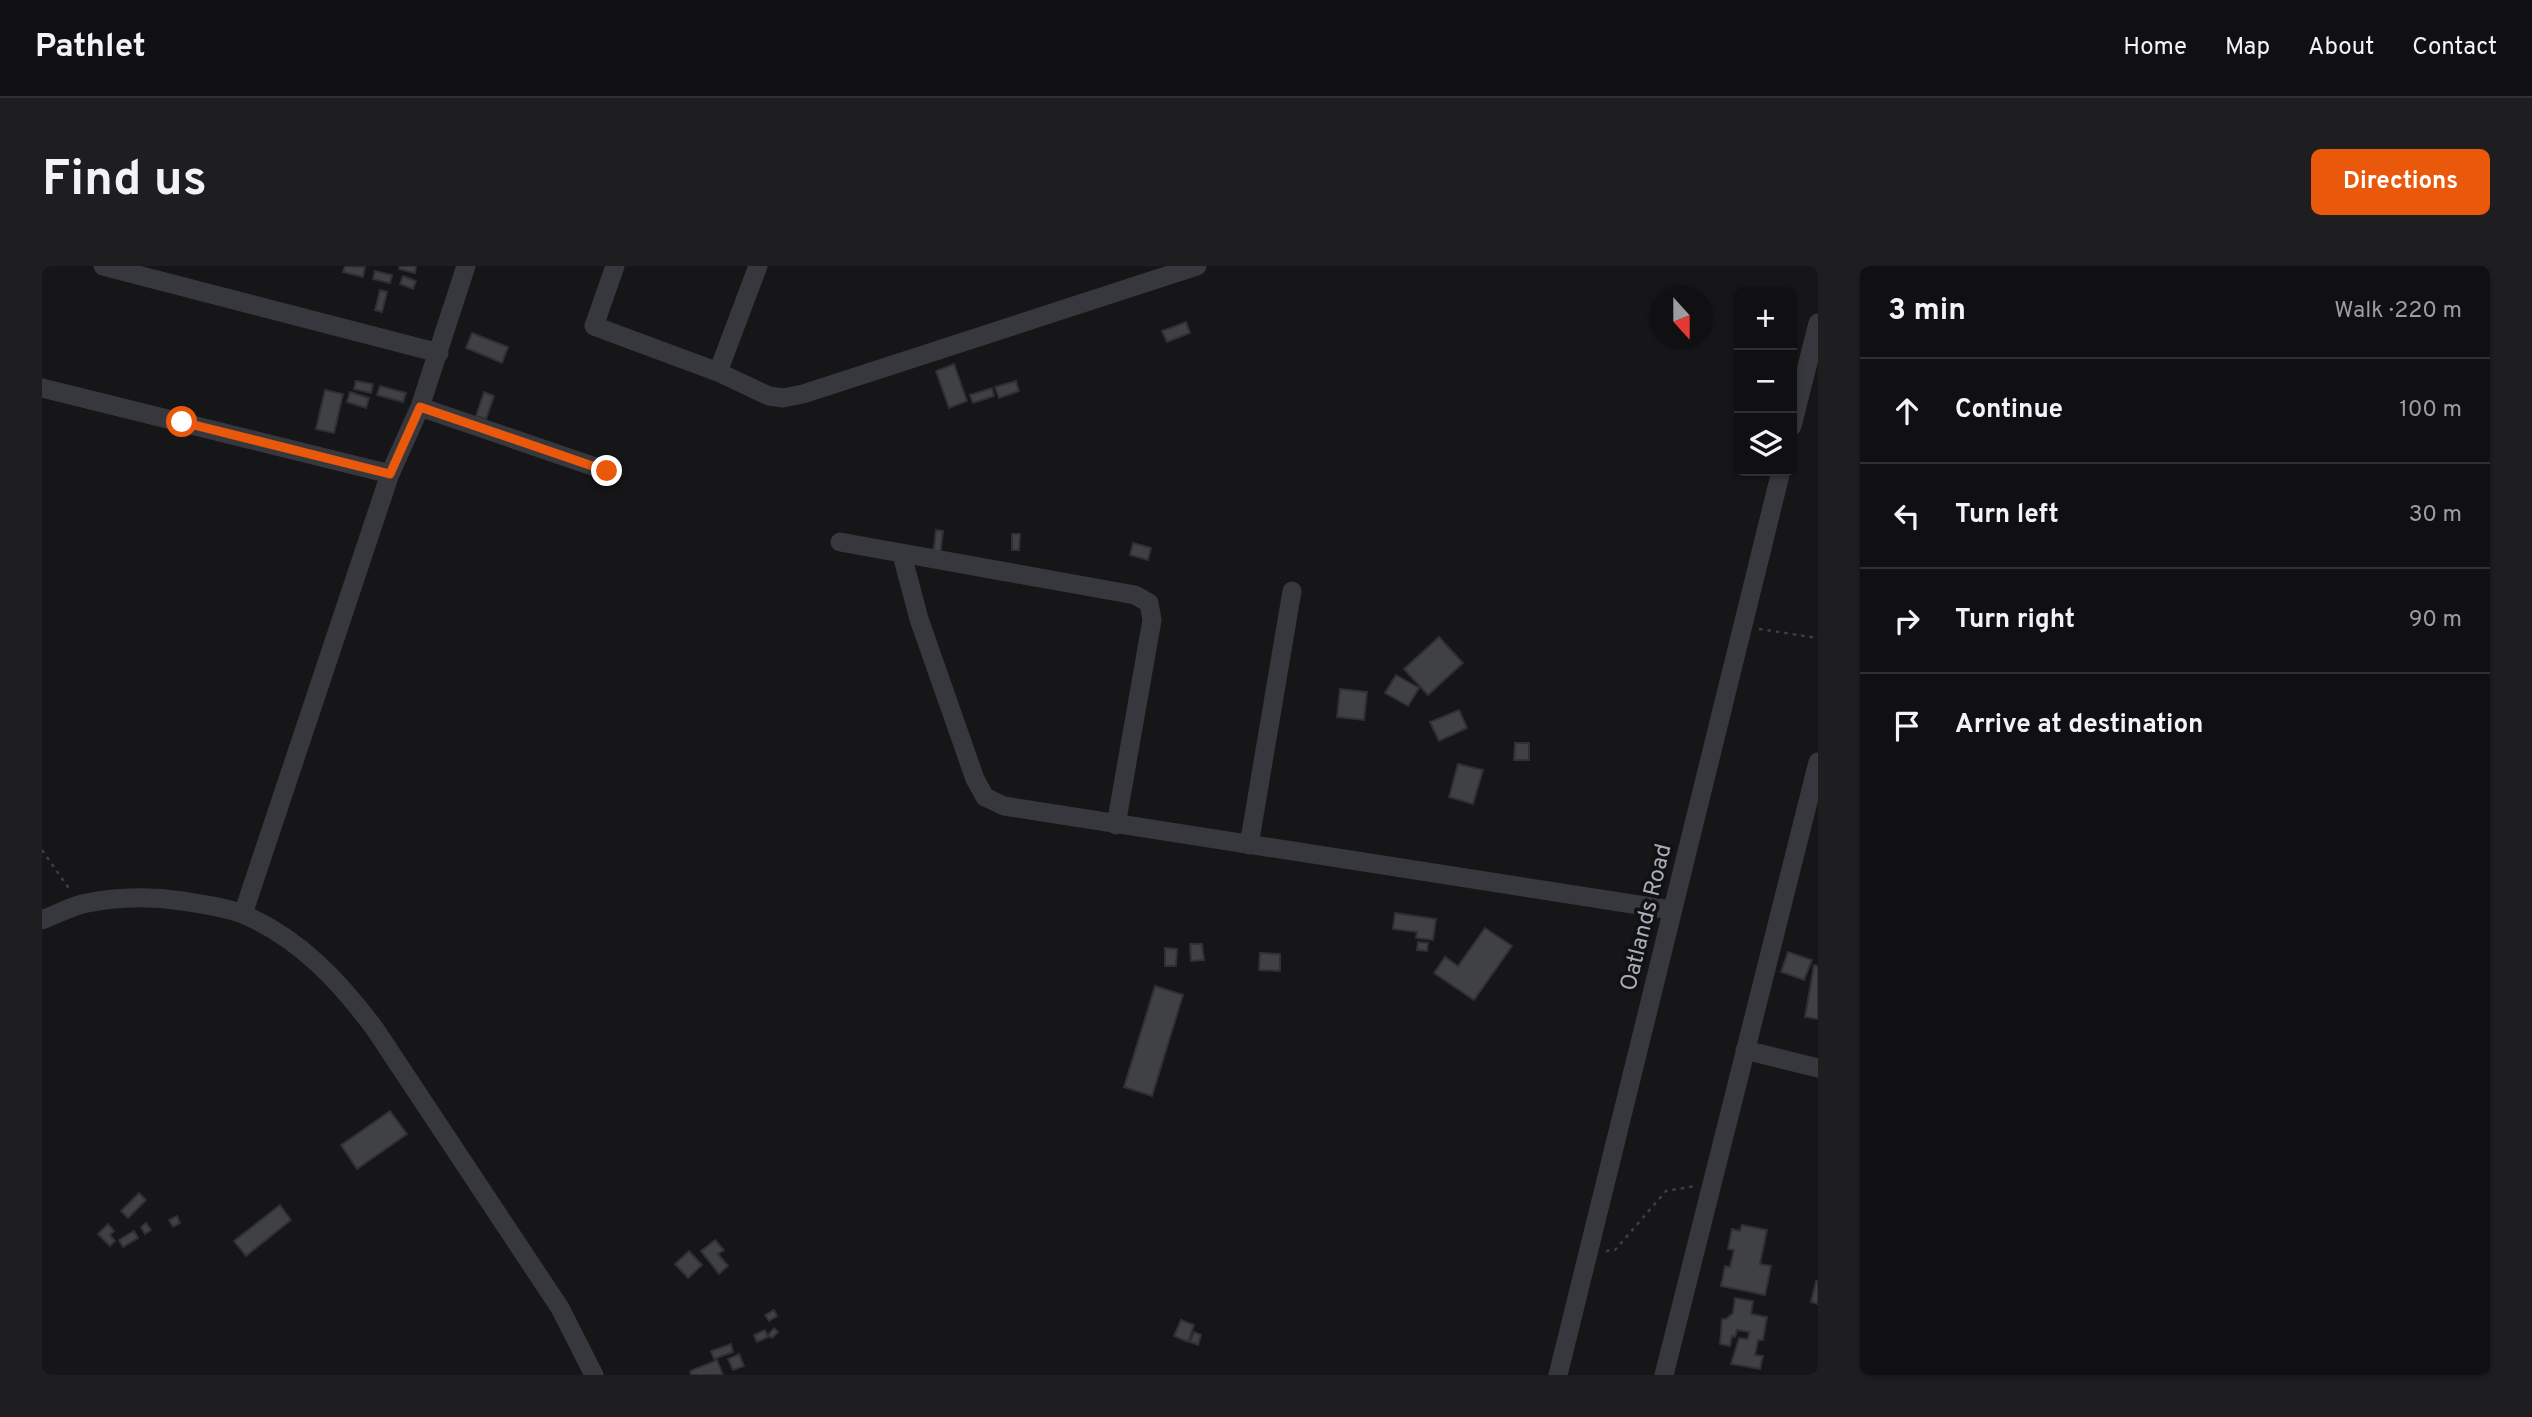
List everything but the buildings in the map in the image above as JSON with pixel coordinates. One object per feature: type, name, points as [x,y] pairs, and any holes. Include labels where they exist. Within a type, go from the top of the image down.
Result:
[{"type":"street","points":[[103,266],[439,354]]},
{"type":"street","points":[[243,914],[390,474],[420,407],[466,266]]},
{"type":"street","points":[[615,266],[594,326],[718,372],[769,396],[783,398],[803,394],[1197,266]]},
{"type":"street","points":[[718,372],[758,266]]},
{"type":"street","points":[[1795,413],[1818,323]]},
{"type":"street","points":[[42,388],[390,474]]},
{"type":"street","points":[[420,407],[607,471]]},
{"type":"street","name":"Oatlands Road","points":[[1558,1375],[1780,476]]},
{"type":"street","points":[[840,542],[1135,595],[1149,603],[1152,620],[1116,825]]},
{"type":"street","points":[[902,555],[919,620],[975,779],[985,797],[1004,806],[1671,910]]},
{"type":"street","points":[[1249,845],[1293,590]]},
{"type":"street","points":[[1664,1375],[1817,767]]},
{"type":"street","points":[[42,920],[80,905],[126,898],[165,898],[243,914],[281,934],[313,959],[347,992],[375,1029],[560,1308],[594,1375]]},
{"type":"street","points":[[1745,1050],[1818,1068]]},
{"type":"path","points":[[1742,626],[1818,638]]},
{"type":"path","points":[[42,850],[80,905]]},
{"type":"path","points":[[1588,1254],[1615,1250],[1666,1191],[1686,1186],[1712,1186]]},
{"type":"route","points":[[182,422],[390,474],[420,407],[607,471]]}]
